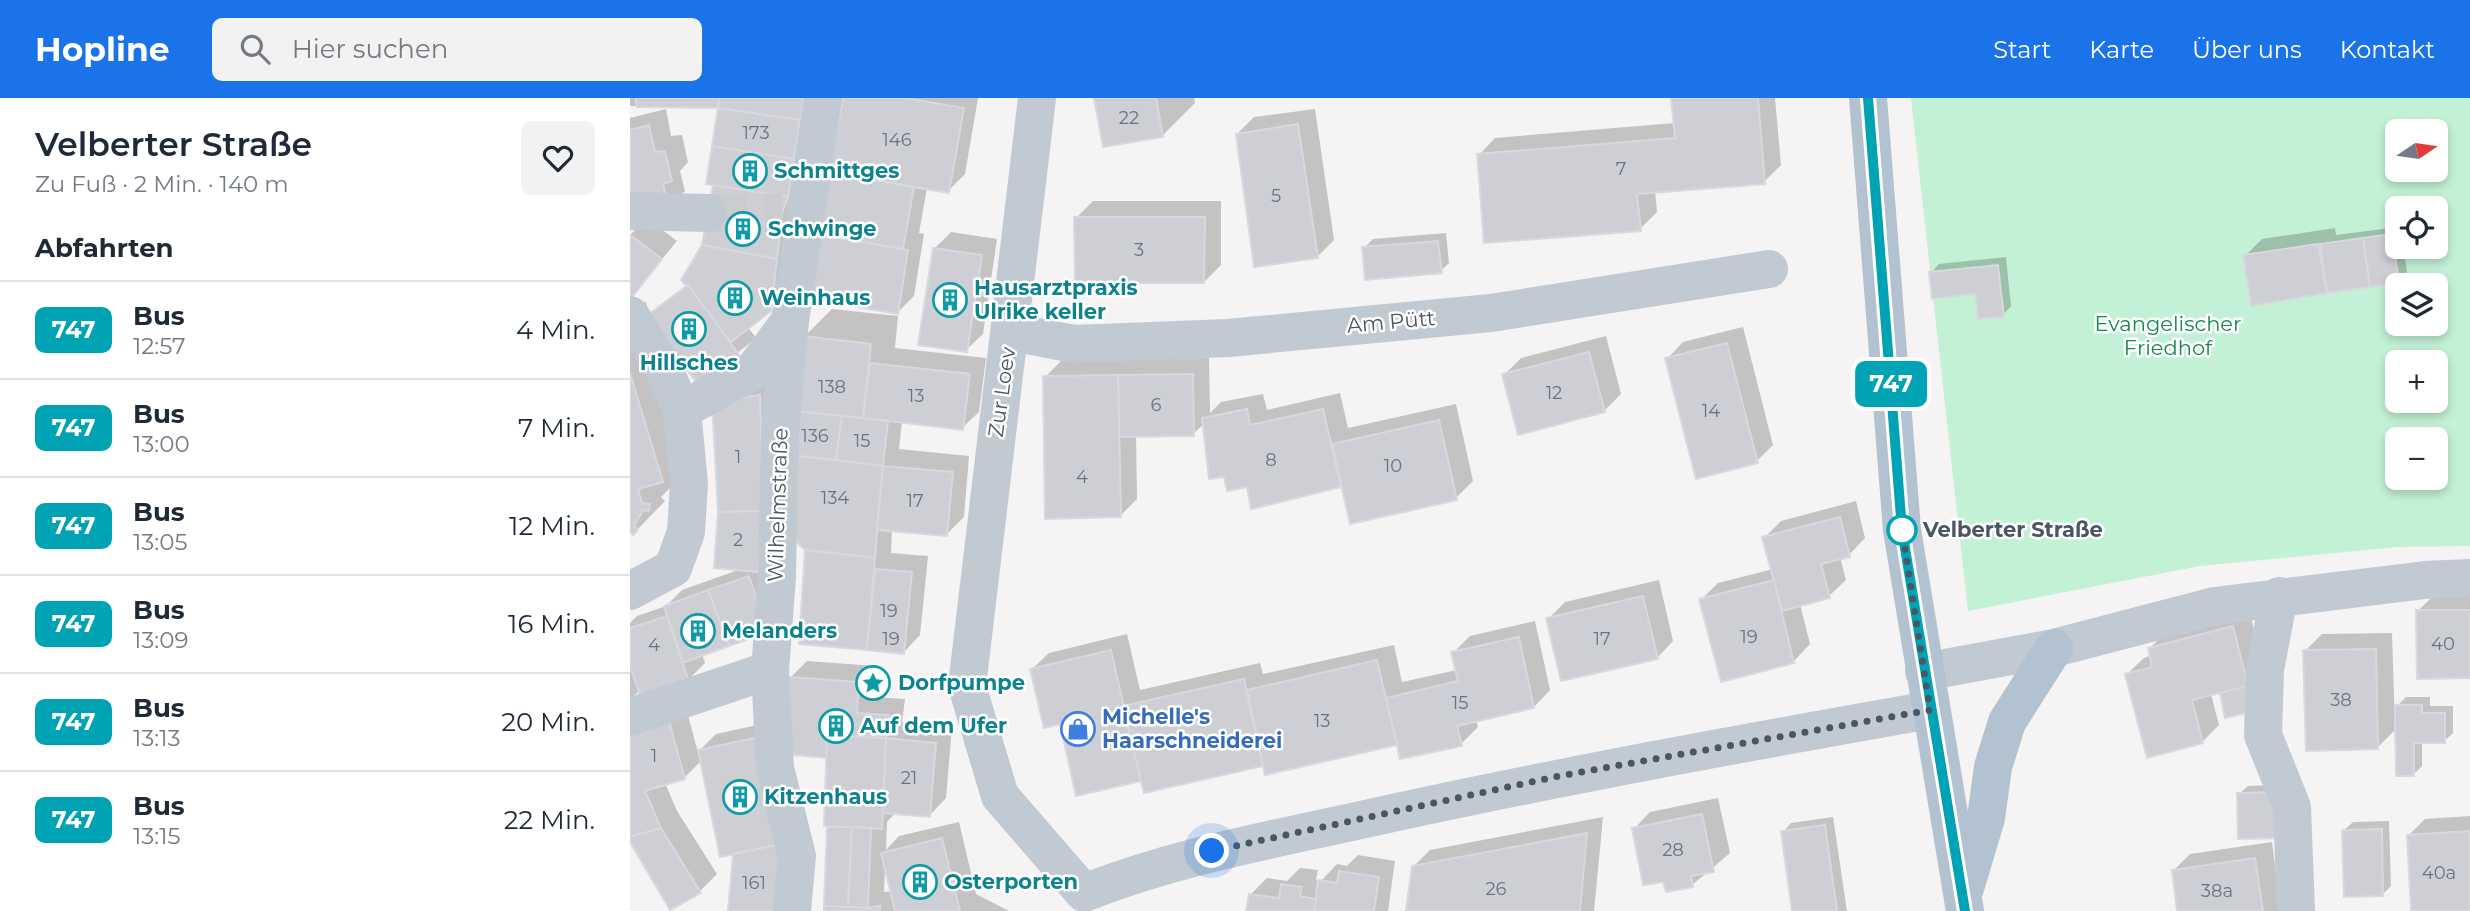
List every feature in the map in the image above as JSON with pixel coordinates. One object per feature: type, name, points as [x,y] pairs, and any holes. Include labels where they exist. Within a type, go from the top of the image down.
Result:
[{"type":"main road","points":[[1868,98],[1902,530],[1964,904]]},
{"type":"main road","points":[[1964,904],[1986,818],[1993,767],[2007,722],[2054,648]]},
{"type":"street","name":"Wilhelmstraße","points":[[792,911],[797,856],[775,768],[769,670],[777,576],[780,432],[790,321],[793,213],[823,98]]},
{"type":"street","name":"Zur Loev","points":[[1037,98],[967,686],[1000,796],[1091,902]]},
{"type":"street","points":[[630,211],[708,213]]},
{"type":"street","name":"Am Pütt","points":[[1011,332],[1074,344],[1228,338],[1491,313],[1769,270]]},
{"type":"street","points":[[630,315],[662,365],[682,410],[689,484],[686,533],[673,568],[630,591]]},
{"type":"street","points":[[682,410],[753,371],[790,321]]},
{"type":"street","points":[[1924,672],[2054,648],[2215,606],[2279,596],[2470,578]]},
{"type":"street","points":[[2279,596],[2265,670],[2263,735],[2292,807],[2297,911]]},
{"type":"street","points":[[630,717],[769,670]]},
{"type":"street","points":[[1091,902],[1146,869],[1234,845],[1559,776],[1930,710]]},
{"type":"green space","name":"Evangelischer Friedhof","points":[[1911,98],[2470,98],[2470,546],[2396,547],[2200,566],[1968,611]]},
{"type":"building","points":[[635,98],[719,98],[718,108],[637,107]]},
{"type":"building","points":[[719,98],[804,98],[800,120],[718,108]]},
{"type":"building","points":[[843,98],[906,98],[964,108],[949,193],[829,172]]},
{"type":"building","points":[[1094,98],[1156,98],[1163,137],[1103,147]]},
{"type":"building","points":[[1671,98],[1758,98],[1765,184],[1637,194],[1641,231],[1484,243],[1477,154],[1675,138]]},
{"type":"building","points":[[718,108],[800,120],[794,159],[712,146]]},
{"type":"building","points":[[1298,124],[1318,258],[1254,267],[1236,134]]},
{"type":"building","points":[[649,125],[655,152],[665,151],[672,181],[663,184],[669,209],[630,203],[630,130]]},
{"type":"building","name":"Schmittges","points":[[712,146],[794,159],[788,197],[706,184]]},
{"type":"building","points":[[821,171],[914,187],[903,249],[811,233]]},
{"type":"building","name":"Schwinge","points":[[713,185],[788,197],[782,213],[777,259],[702,245]]},
{"type":"building","points":[[1074,217],[1205,217],[1204,283],[1075,283]]},
{"type":"building","points":[[816,234],[908,250],[898,314],[804,298]]},
{"type":"building","points":[[630,235],[662,259],[633,296],[630,294]]},
{"type":"building","points":[[2385,235],[2385,259],[2396,259],[2398,273],[2385,273],[2385,284],[2370,287],[2363,238]]},
{"type":"building","points":[[2363,238],[2370,287],[2327,293],[2320,244]]},
{"type":"building","points":[[1438,241],[1442,273],[1365,280],[1362,247]]},
{"type":"building","points":[[2318,244],[2327,293],[2251,306],[2243,255]]},
{"type":"building","name":"Weinhaus","points":[[702,245],[777,259],[771,311],[731,342],[681,280]]},
{"type":"building","name":"Hausarztpraxis Ulrike keller","points":[[933,248],[982,255],[967,352],[918,345]]},
{"type":"building","points":[[1998,265],[2004,317],[1978,319],[1975,294],[1932,299],[1929,272]]},
{"type":"building","name":"Hillsches","points":[[688,285],[740,356],[699,386],[648,315]]},
{"type":"building","points":[[802,336],[871,344],[863,418],[794,411]]},
{"type":"building","points":[[1727,343],[1758,463],[1696,479],[1665,358]]},
{"type":"building","points":[[1589,352],[1605,412],[1518,435],[1502,374]]},
{"type":"building","points":[[870,363],[970,374],[963,430],[863,418]]},
{"type":"building","points":[[630,373],[663,482],[638,489],[642,503],[650,504],[649,511],[643,510],[634,526],[638,530],[633,535],[630,531]]},
{"type":"building","points":[[1193,374],[1194,436],[1119,437],[1118,375]]},
{"type":"building","points":[[1118,375],[1121,517],[1045,519],[1043,376]]},
{"type":"building","points":[[760,395],[763,511],[718,512],[712,402]]},
{"type":"building","points":[[1247,409],[1250,425],[1323,409],[1341,487],[1251,509],[1247,487],[1227,491],[1224,477],[1209,479],[1202,418]]},
{"type":"building","points":[[794,411],[842,416],[836,460],[789,455]]},
{"type":"building","points":[[842,416],[888,421],[883,466],[836,460]]},
{"type":"building","points":[[1439,420],[1457,500],[1350,524],[1332,444]]},
{"type":"building","points":[[789,455],[883,466],[875,558],[805,550],[791,537]]},
{"type":"building","points":[[883,466],[953,472],[947,536],[877,530]]},
{"type":"building","points":[[763,511],[758,572],[714,568],[718,512]]},
{"type":"building","points":[[1840,517],[1850,557],[1821,564],[1830,598],[1782,611],[1762,537]]},
{"type":"building","points":[[805,550],[875,558],[867,650],[799,644]]},
{"type":"building","points":[[875,569],[912,572],[904,654],[867,650]]},
{"type":"building","points":[[749,576],[769,632],[729,646],[708,590]]},
{"type":"building","points":[[1774,580],[1794,663],[1721,682],[1699,599]]},
{"type":"building","name":"Melanders","points":[[708,590],[729,646],[683,663],[664,606]]},
{"type":"building","points":[[1643,596],[1658,659],[1561,681],[1546,618]]},
{"type":"building","points":[[2416,610],[2470,610],[2470,678],[2417,679]]},
{"type":"building","points":[[667,616],[689,682],[641,698],[630,666],[630,628]]},
{"type":"building","points":[[2233,626],[2248,686],[2192,700],[2203,743],[2147,758],[2125,674],[2152,667],[2148,648]]},
{"type":"building","points":[[1519,637],[1534,708],[1457,726],[1462,746],[1400,759],[1386,698],[1458,681],[1451,652]]},
{"type":"building","points":[[2376,649],[2378,749],[2306,751],[2303,650]]},
{"type":"building","points":[[1111,650],[1141,781],[1076,796],[1060,724],[1044,728],[1030,669]]},
{"type":"building","points":[[1377,660],[1397,745],[1265,775],[1247,690]]},
{"type":"building","name":"Auf dem Ufer","points":[[788,677],[859,682],[857,713],[889,715],[886,738],[827,736],[827,758],[783,754]]},
{"type":"building","points":[[1244,679],[1263,766],[1144,793],[1123,706]]},
{"type":"building","points":[[2248,686],[2254,711],[2225,718],[2220,693]]},
{"type":"building","points":[[2395,705],[2422,705],[2422,713],[2445,713],[2445,743],[2414,743],[2414,776],[2396,776]]},
{"type":"building","points":[[669,721],[685,779],[645,791],[661,828],[630,837],[630,732]]},
{"type":"building","points":[[827,736],[886,738],[882,829],[824,826]]},
{"type":"building","name":"Kitzenhaus","points":[[759,737],[782,844],[720,857],[698,750]]},
{"type":"building","points":[[886,738],[936,743],[930,817],[883,813]]},
{"type":"building","points":[[2283,792],[2285,838],[2238,839],[2237,793]]},
{"type":"building","points":[[1702,814],[1714,872],[1691,876],[1693,887],[1666,892],[1663,882],[1643,885],[1632,828]]},
{"type":"building","points":[[1825,825],[1837,911],[1792,911],[1781,831]]},
{"type":"building","points":[[827,827],[852,827],[848,907],[824,906]]},
{"type":"building","points":[[852,827],[871,828],[868,908],[848,907]]},
{"type":"building","points":[[661,828],[701,893],[670,910],[630,842],[630,837]]},
{"type":"building","points":[[2382,829],[2383,896],[2344,897],[2342,830]]},
{"type":"building","points":[[2470,831],[2470,911],[2411,911],[2407,835]]},
{"type":"building","points":[[1587,833],[1580,911],[1406,911],[1412,866]]},
{"type":"building","name":"Osterporten","points":[[942,838],[960,911],[895,911],[881,853]]},
{"type":"building","points":[[782,844],[775,911],[728,911],[733,854]]},
{"type":"building","points":[[2255,858],[2263,911],[2177,911],[2172,870]]},
{"type":"building","points":[[1339,871],[1379,877],[1374,911],[1314,911],[1318,880],[1337,883]]},
{"type":"building","points":[[1281,884],[1302,887],[1300,896],[1316,899],[1314,911],[1246,911],[1249,894],[1279,898]]},
{"type":"building","points":[[824,906],[880,906],[880,911],[824,911]]},
{"type":"tunnel","points":[[708,213],[782,213]]},
{"type":"bus line","name":"747","points":[[1868,98],[1902,530],[1910,593],[1965,911]]},
{"type":"place","name":"Schmittges","points":[[750,171]]},
{"type":"place","name":"Schwinge","points":[[743,229]]},
{"type":"place","name":"Weinhaus","points":[[735,298]]},
{"type":"place","name":"Hausarztpraxis Ulrike keller","points":[[950,300]]},
{"type":"place","name":"Hillsches","points":[[689,329]]},
{"type":"place","name":"Velberter Straße","points":[[1902,530]]},
{"type":"place","name":"Melanders","points":[[698,631]]},
{"type":"place","name":"Dorfpumpe","points":[[873,683]]},
{"type":"place","name":"Auf dem Ufer","points":[[836,726]]},
{"type":"place","name":"Michelle's Haarschneiderei","points":[[1078,729]]},
{"type":"place","name":"Kitzenhaus","points":[[740,797]]},
{"type":"place","name":"Osterporten","points":[[920,882]]},
{"type":"route","points":[[1212,851],[1559,776],[1930,710],[1902,530]]}]
